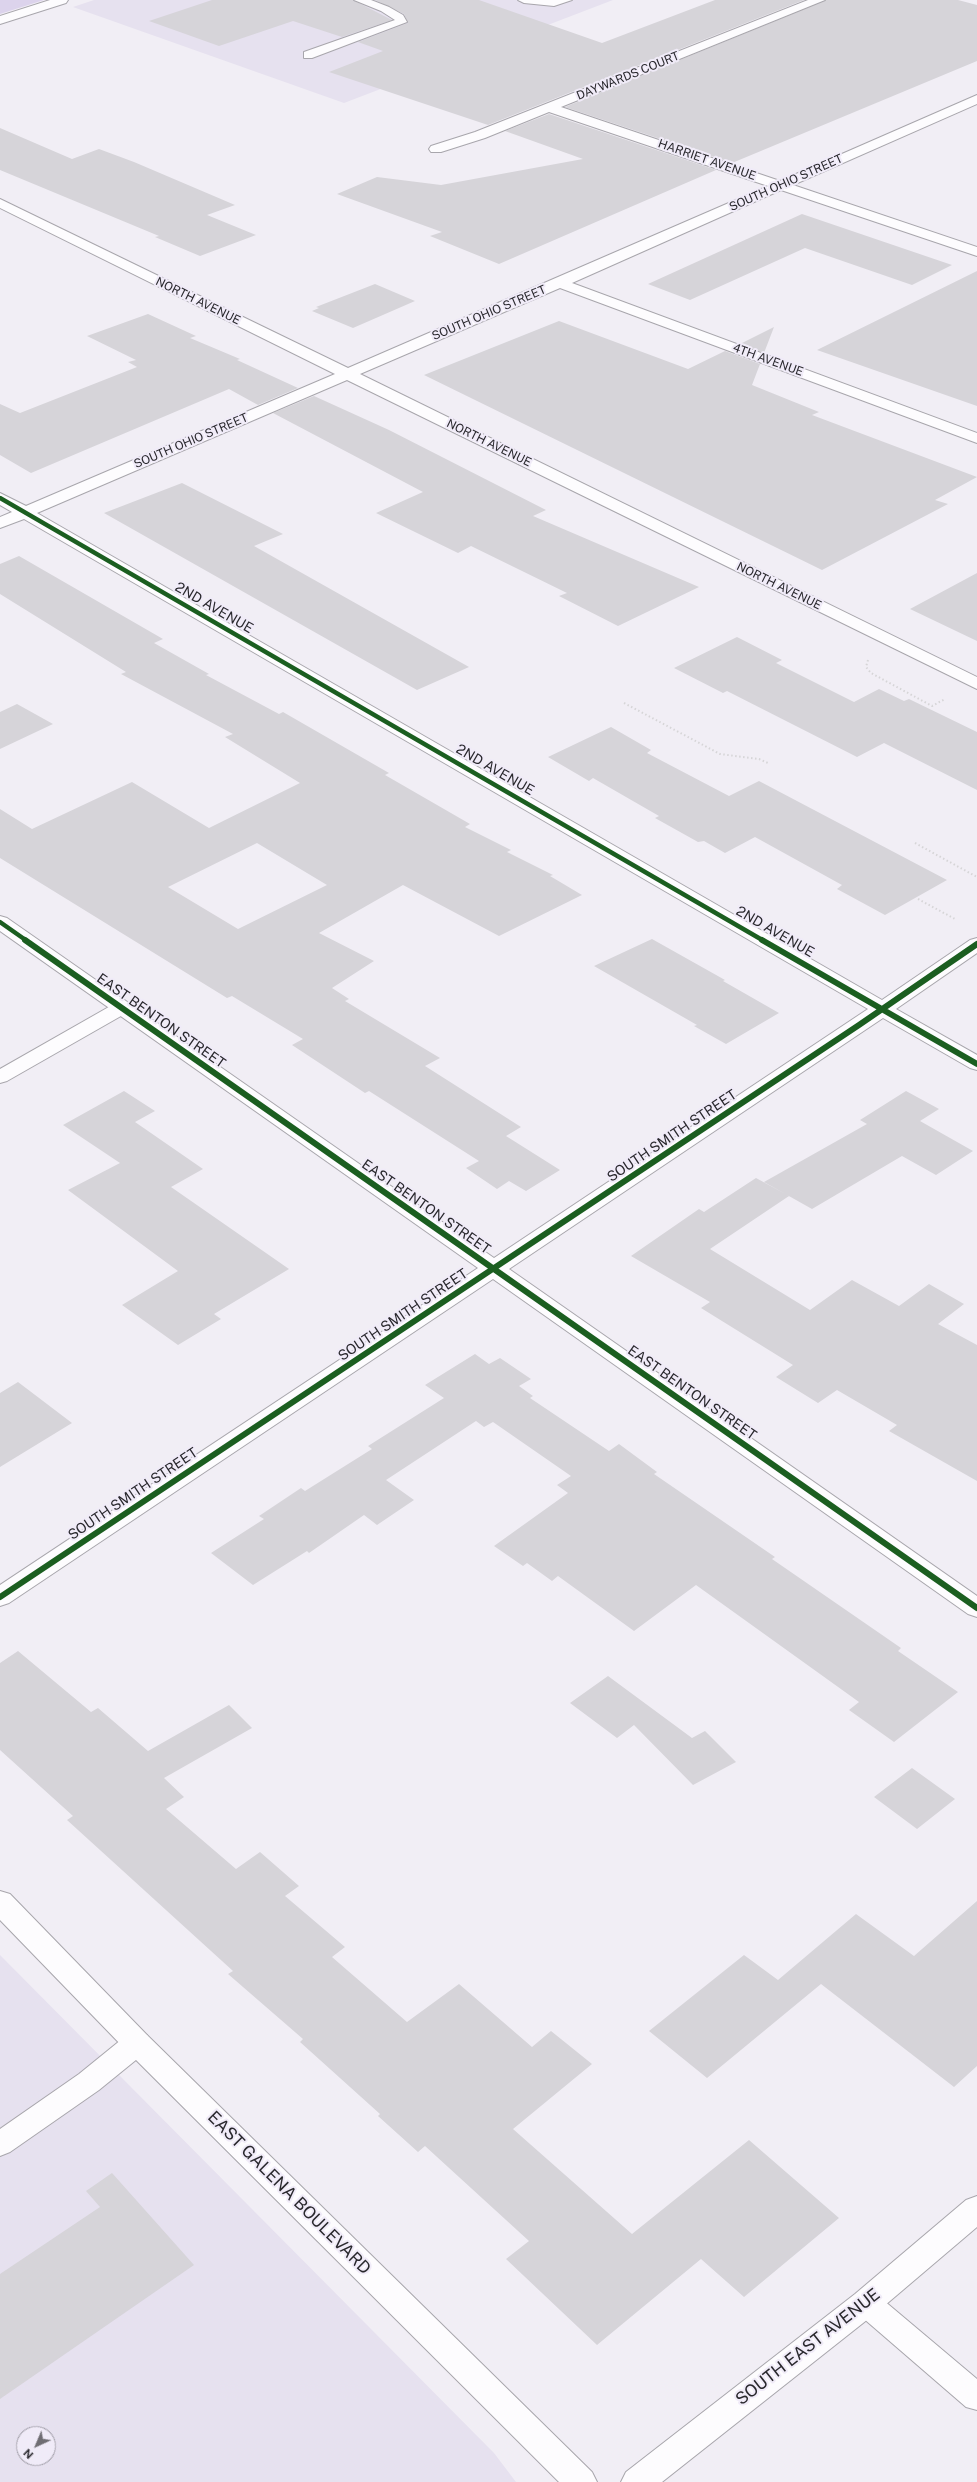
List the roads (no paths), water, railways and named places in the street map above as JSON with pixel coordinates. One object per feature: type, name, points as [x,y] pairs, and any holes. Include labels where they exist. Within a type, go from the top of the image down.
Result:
[{"type":"street","points":[[0,20],[62,0]]},
{"type":"street","name":"DAYWARDS COURT","points":[[436,149],[480,135],[550,108],[819,0]]},
{"type":"street","name":"SOUTH OHIO STREET","points":[[0,523],[560,283],[977,99]]},
{"type":"street","name":"HARRIET AVENUE","points":[[550,108],[977,252]]},
{"type":"street","name":"NORTH AVENUE","points":[[0,204],[977,684]]},
{"type":"street","name":"4TH AVENUE","points":[[560,283],[977,438]]},
{"type":"street","name":"2ND AVENUE","points":[[0,498],[977,1064]]},
{"type":"street","name":"EAST BENTON STREET","points":[[0,922],[977,1608]]},
{"type":"street","name":"SOUTH SMITH STREET","points":[[0,1597],[883,1009],[977,944]]},
{"type":"street","name":"EAST GALENA BOULEVARD","points":[[0,1902],[137,2043],[582,2482]]},
{"type":"street","name":"SOUTH EAST AVENUE","points":[[637,2482],[866,2303],[977,2208]]},
{"type":"lane","points":[[308,55],[401,22],[399,17],[385,9],[360,0]]},
{"type":"lane","points":[[524,0],[554,3],[566,0]]},
{"type":"lane","points":[[0,1077],[121,1008]]},
{"type":"lane","points":[[0,2144],[89,2082],[137,2043]]},
{"type":"lane","points":[[866,2303],[977,2397]]}]
